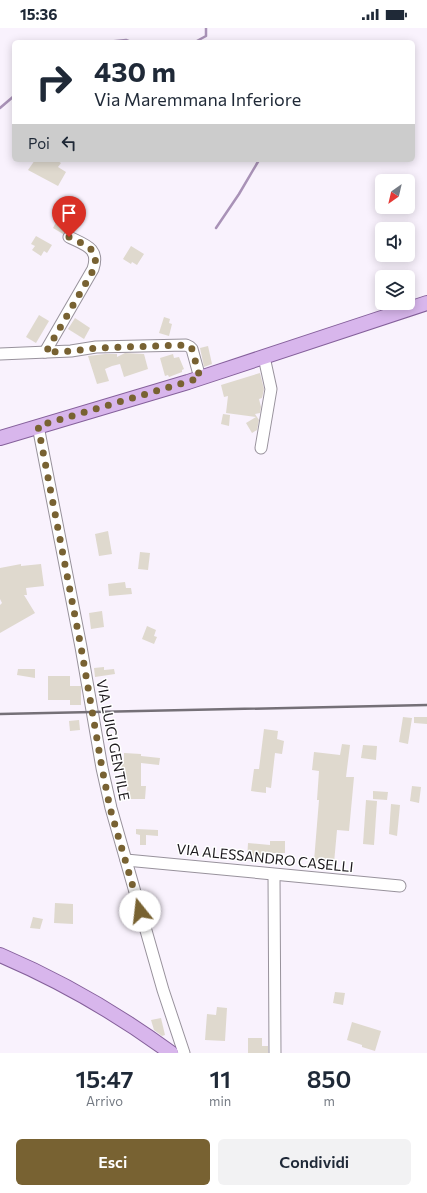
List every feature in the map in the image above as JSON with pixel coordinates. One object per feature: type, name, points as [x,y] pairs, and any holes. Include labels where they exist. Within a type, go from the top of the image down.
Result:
[{"type":"main road","points":[[0,438],[200,378],[427,303]]},
{"type":"main road","points":[[0,955],[38,972],[80,994],[120,1018],[171,1053]]},
{"type":"street","points":[[46,352],[94,269],[96,261],[94,252],[89,247],[69,237]]},
{"type":"street","points":[[0,354],[71,351],[96,348],[186,345],[190,346],[192,349],[200,378]]},
{"type":"street","points":[[261,448],[271,389],[264,357]]},
{"type":"street","name":"VIA LUIGI GENTILE","points":[[38,426],[110,808],[163,990],[184,1053]]},
{"type":"street","name":"VIA ALESSANDRO CASELLI","points":[[126,860],[400,886]]},
{"type":"street","points":[[274,875],[275,1053]]},
{"type":"building","points":[[34,162],[59,162],[61,163],[58,167],[66,172],[58,186],[28,170]]},
{"type":"building","points":[[56,222],[70,230],[65,231],[63,234],[53,228]]},
{"type":"building","points":[[36,236],[52,245],[47,253],[44,251],[41,256],[32,250],[35,246],[31,244]]},
{"type":"building","points":[[131,246],[144,254],[137,265],[132,262],[131,264],[123,259]]},
{"type":"building","points":[[39,315],[49,321],[36,343],[26,337]]},
{"type":"building","points":[[164,317],[170,319],[169,323],[172,324],[169,336],[159,333]]},
{"type":"building","points":[[75,318],[90,328],[84,339],[68,329]]},
{"type":"building","points":[[208,346],[212,364],[204,367],[200,348]]},
{"type":"building","points":[[125,353],[144,354],[148,369],[124,377],[120,364],[112,366],[105,369],[109,381],[97,384],[88,356],[117,354],[117,357]]},
{"type":"building","points":[[173,354],[174,358],[179,357],[184,369],[182,372],[169,377],[168,375],[165,376],[160,358]]},
{"type":"building","points":[[260,373],[264,389],[262,398],[259,399],[261,407],[260,413],[255,414],[259,420],[257,430],[252,433],[246,423],[256,417],[226,413],[228,396],[224,397],[221,385]]},
{"type":"building","points":[[223,414],[230,415],[229,426],[221,424]]},
{"type":"building","points":[[108,531],[112,554],[99,556],[95,534]]},
{"type":"building","points":[[140,552],[150,553],[148,570],[138,569]]},
{"type":"building","points":[[21,564],[21,566],[41,564],[44,586],[26,588],[27,595],[24,595],[35,613],[0,633],[0,605],[2,603],[0,599],[0,568]]},
{"type":"building","points":[[125,582],[126,588],[131,588],[132,594],[109,596],[108,584]]},
{"type":"building","points":[[102,611],[104,627],[91,629],[89,613]]},
{"type":"building","points":[[147,626],[156,630],[154,636],[157,637],[154,644],[142,639]]},
{"type":"building","points":[[104,667],[104,670],[114,669],[115,674],[95,677],[94,668]]},
{"type":"building","points":[[18,669],[35,669],[35,678],[17,675]]},
{"type":"building","points":[[48,676],[70,676],[70,686],[81,686],[81,705],[70,705],[70,700],[48,700]]},
{"type":"building","points":[[403,717],[412,718],[408,744],[399,742]]},
{"type":"building","points":[[414,717],[427,717],[427,724],[414,723]]},
{"type":"building","points":[[79,720],[80,730],[70,731],[69,721]]},
{"type":"building","points":[[264,729],[278,731],[277,739],[284,741],[282,754],[275,753],[271,788],[266,787],[266,793],[251,791],[254,769],[259,769]]},
{"type":"building","points":[[342,744],[350,745],[346,777],[354,777],[349,831],[337,830],[334,863],[314,861],[319,800],[317,800],[319,771],[312,770],[314,752],[340,755]]},
{"type":"building","points":[[363,745],[377,746],[376,760],[361,758]]},
{"type":"building","points":[[124,753],[141,754],[141,756],[160,758],[159,765],[141,763],[141,786],[146,786],[145,799],[127,799],[127,778],[121,778]]},
{"type":"building","points":[[412,786],[421,787],[419,803],[410,801]]},
{"type":"building","points":[[373,791],[388,792],[387,800],[373,799]]},
{"type":"building","points":[[366,800],[377,801],[374,845],[363,844]]},
{"type":"building","points":[[391,804],[400,805],[397,836],[389,834]]},
{"type":"building","points":[[136,829],[158,830],[158,836],[146,835],[146,845],[140,845],[140,835],[136,834]]},
{"type":"building","points":[[270,841],[285,841],[285,853],[265,853],[264,861],[247,860],[248,843],[270,845]]},
{"type":"building","points":[[55,903],[73,904],[73,924],[54,923]]},
{"type":"building","points":[[33,917],[43,919],[40,929],[30,928]]},
{"type":"building","points":[[335,992],[345,993],[343,1005],[333,1003]]},
{"type":"building","points":[[217,1007],[227,1008],[225,1041],[205,1040],[207,1014],[216,1015]]},
{"type":"building","points":[[161,1018],[165,1035],[162,1036],[154,1030],[151,1020]]},
{"type":"building","points":[[352,1022],[381,1031],[375,1051],[347,1040]]},
{"type":"building","points":[[248,1038],[262,1038],[262,1046],[268,1046],[268,1053],[248,1053]]},
{"type":"waterway","points":[[199,40],[206,36],[206,28]]},
{"type":"waterway","points":[[0,108],[12,98]]},
{"type":"waterway","points":[[216,228],[239,194],[258,162]]},
{"type":"railway","points":[[0,714],[427,705]]},
{"type":"route","points":[[69,237],[89,247],[94,252],[96,261],[94,269],[46,352],[96,348],[186,345],[190,346],[192,349],[200,378],[38,426],[42,441],[50,494],[81,647],[110,808],[140,911]]}]
